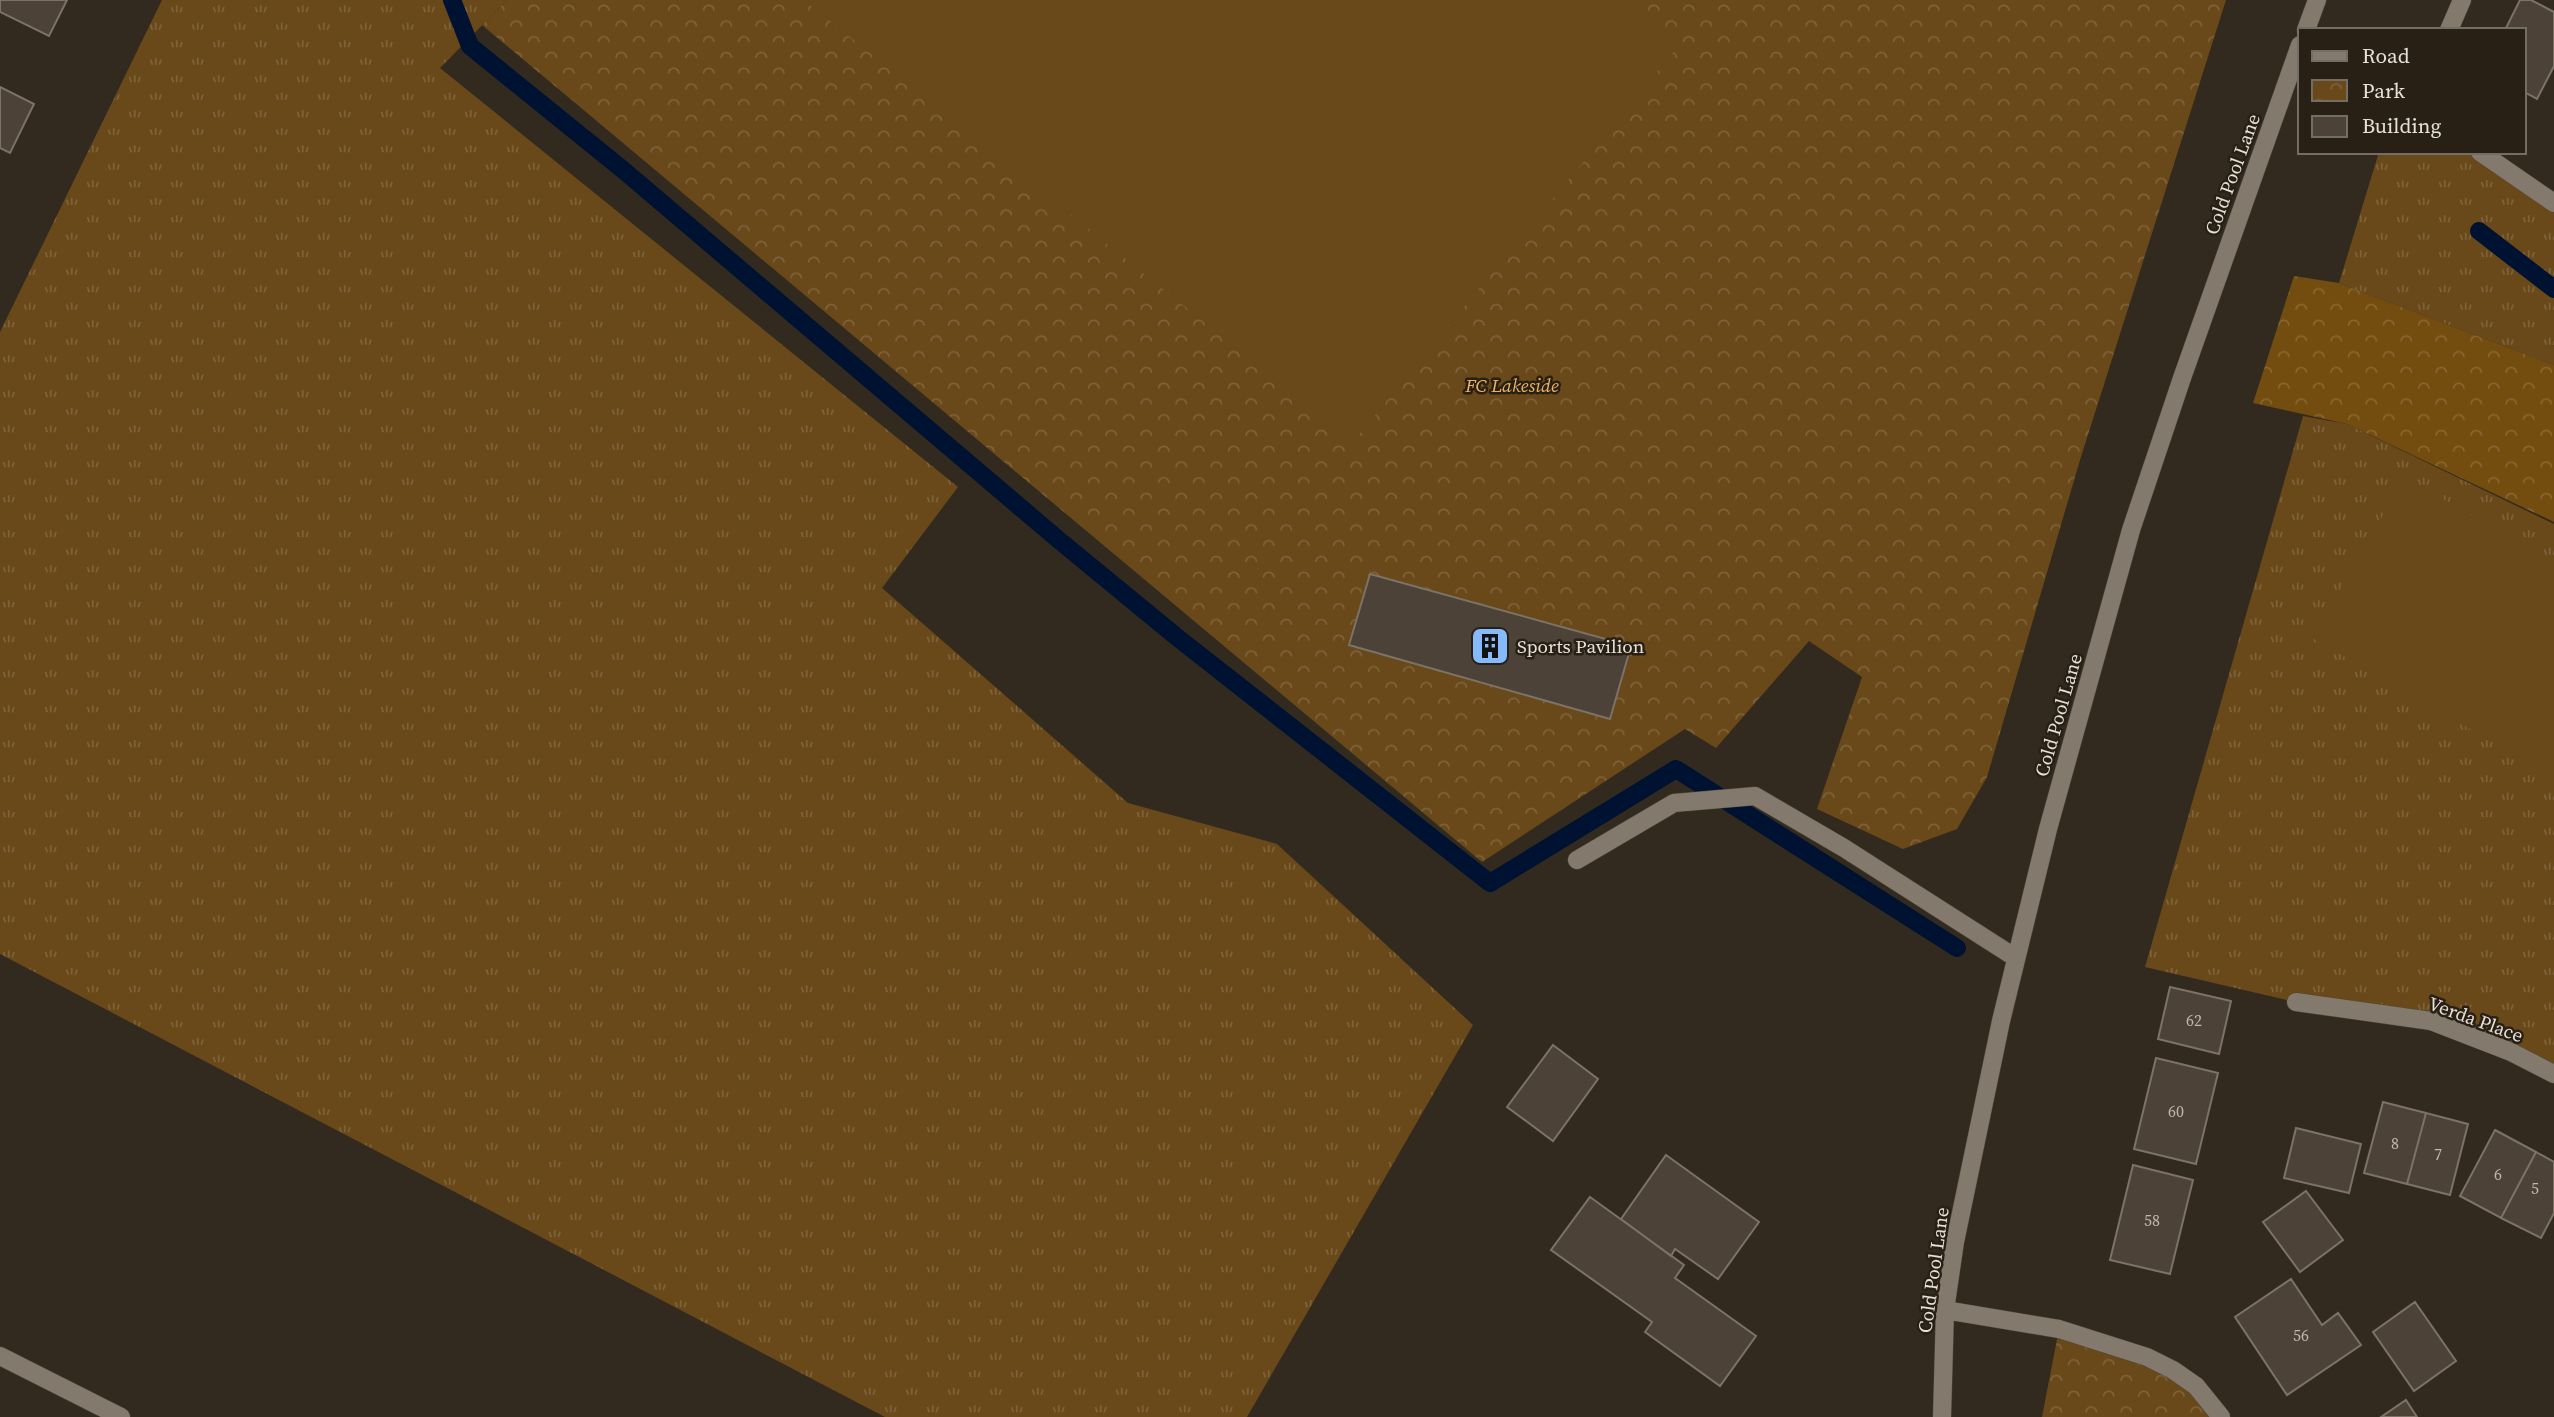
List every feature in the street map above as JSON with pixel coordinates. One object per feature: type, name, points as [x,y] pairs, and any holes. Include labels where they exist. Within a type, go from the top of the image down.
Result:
[{"type":"street","points":[[2307,28],[2317,0]]},
{"type":"street","points":[[2450,28],[2462,0]]},
{"type":"street","name":"Cold Pool Lane","points":[[1942,1417],[1945,1310],[1955,1242],[2016,958],[2048,829],[2131,530],[2186,365],[2298,51]]},
{"type":"street","points":[[2482,154],[2502,170],[2554,203]]},
{"type":"street","points":[[1577,860],[1674,803],[1755,796],[1844,848],[2016,958]]},
{"type":"street","name":"Verda Place","points":[[2296,1002],[2431,1021],[2511,1052],[2554,1074]]},
{"type":"street","points":[[1945,1310],[2059,1329],[2147,1357],[2173,1370],[2196,1387],[2221,1417]]},
{"type":"street","points":[[0,1356],[102,1413],[121,1417]]},
{"type":"green space","points":[[162,0],[507,0],[440,68],[958,487],[882,588],[1128,803],[1277,844],[1473,1025],[1247,1417],[885,1417],[0,954],[0,332]]},
{"type":"green space","name":"FC Lakeside","points":[[507,0],[2226,0],[2080,460],[1987,777],[1957,829],[1903,849],[1817,809],[1862,677],[1809,641],[1716,748],[1685,729],[1482,862],[482,25]]},
{"type":"green space","points":[[804,0],[1625,0],[1680,44],[1353,442]]},
{"type":"green space","points":[[2378,154],[2472,154],[2554,203],[2554,365],[2339,283]]},
{"type":"green space","points":[[2294,276],[2339,283],[2554,365],[2554,522],[2347,424],[2253,403]]},
{"type":"green space","points":[[2303,416],[2347,424],[2554,524],[2554,1074],[2431,1021],[2296,1002],[2145,967]]},
{"type":"green space","points":[[2405,477],[2554,563],[2554,777],[2312,638]]},
{"type":"green space","points":[[2059,1329],[2147,1357],[2221,1417],[2042,1417]]},
{"type":"building","points":[[0,0],[67,0],[49,36],[0,12]]},
{"type":"building","points":[[2520,0],[2531,0],[2554,12],[2554,66],[2537,99],[2526,93],[2526,28],[2506,28]]},
{"type":"building","points":[[0,87],[34,104],[10,153],[0,148]]},
{"type":"building","name":"Sports Pavilion","points":[[1370,574],[1631,646],[1610,719],[1349,645]]},
{"type":"building","points":[[2170,987],[2231,1001],[2219,1054],[2158,1039]]},
{"type":"building","points":[[1553,1045],[1598,1079],[1553,1141],[1507,1107]]},
{"type":"building","points":[[2156,1058],[2218,1073],[2196,1164],[2134,1149]]},
{"type":"building","points":[[2383,1102],[2426,1113],[2407,1184],[2364,1173]]},
{"type":"building","points":[[2426,1113],[2468,1124],[2450,1195],[2407,1184]]},
{"type":"building","points":[[2296,1128],[2361,1144],[2349,1193],[2284,1178]]},
{"type":"building","points":[[2495,1130],[2536,1152],[2501,1218],[2460,1196]]},
{"type":"building","points":[[2536,1152],[2554,1162],[2554,1213],[2541,1238],[2501,1218]]},
{"type":"building","points":[[1666,1155],[1759,1222],[1718,1279],[1675,1249],[1671,1256],[1621,1219]]},
{"type":"building","points":[[2133,1165],[2193,1180],[2170,1274],[2110,1260]]},
{"type":"building","points":[[2306,1191],[2343,1240],[2300,1272],[2263,1222]]},
{"type":"building","points":[[1590,1197],[1684,1265],[1675,1278],[1756,1336],[1720,1386],[1645,1332],[1652,1322],[1551,1250]]},
{"type":"building","points":[[2291,1279],[2322,1325],[2338,1313],[2361,1345],[2287,1395],[2235,1317]]},
{"type":"building","points":[[2415,1302],[2456,1361],[2414,1391],[2373,1332]]},
{"type":"building","points":[[2406,1400],[2417,1417],[2381,1417]]},
{"type":"waterway","points":[[452,0],[470,46],[622,169],[1178,638],[1490,883],[1676,769],[1957,948]]},
{"type":"waterway","points":[[2479,231],[2554,289]]},
{"type":"place","name":"Sports Pavilion","points":[[1490,646]]}]
